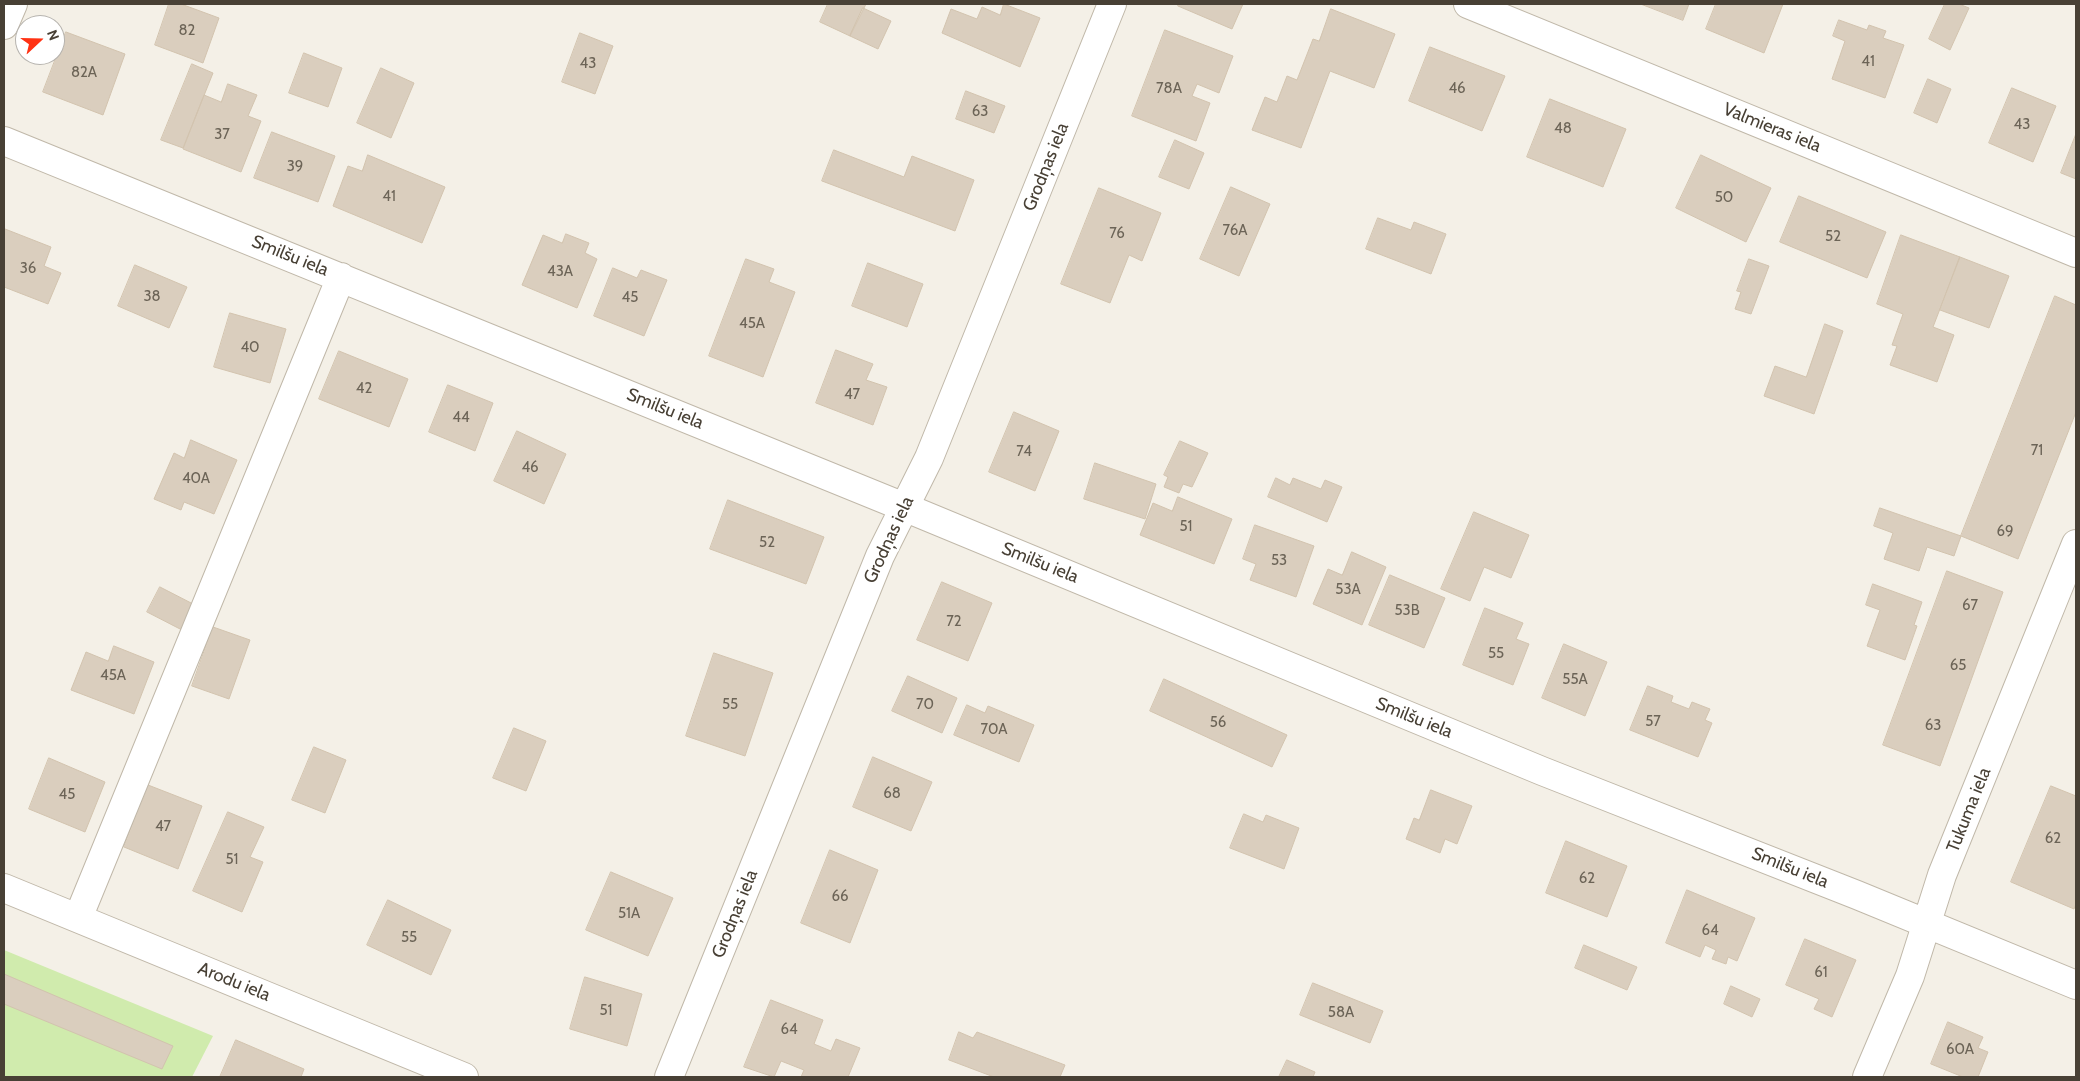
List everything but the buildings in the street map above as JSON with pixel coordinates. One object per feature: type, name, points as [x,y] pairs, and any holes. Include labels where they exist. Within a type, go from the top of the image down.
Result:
[{"type":"street","points":[[4,25],[13,4]]},
{"type":"street","name":"Grodņas iela","points":[[669,1077],[880,556],[929,458],[1112,4]]},
{"type":"street","name":"Valmieras iela","points":[[1468,4],[2076,253]]},
{"type":"street","name":"Smilšu iela","points":[[4,141],[904,507],[1542,770],[1927,923],[2076,985]]},
{"type":"street","points":[[78,918],[341,277]]},
{"type":"street","name":"Tukuma iela","points":[[1867,1077],[1910,976],[1942,875],[2076,544]]},
{"type":"street","name":"Arodu iela","points":[[4,888],[464,1077]]},
{"type":"green space","points":[[4,950],[213,1036],[192,1077],[4,1077]]}]
